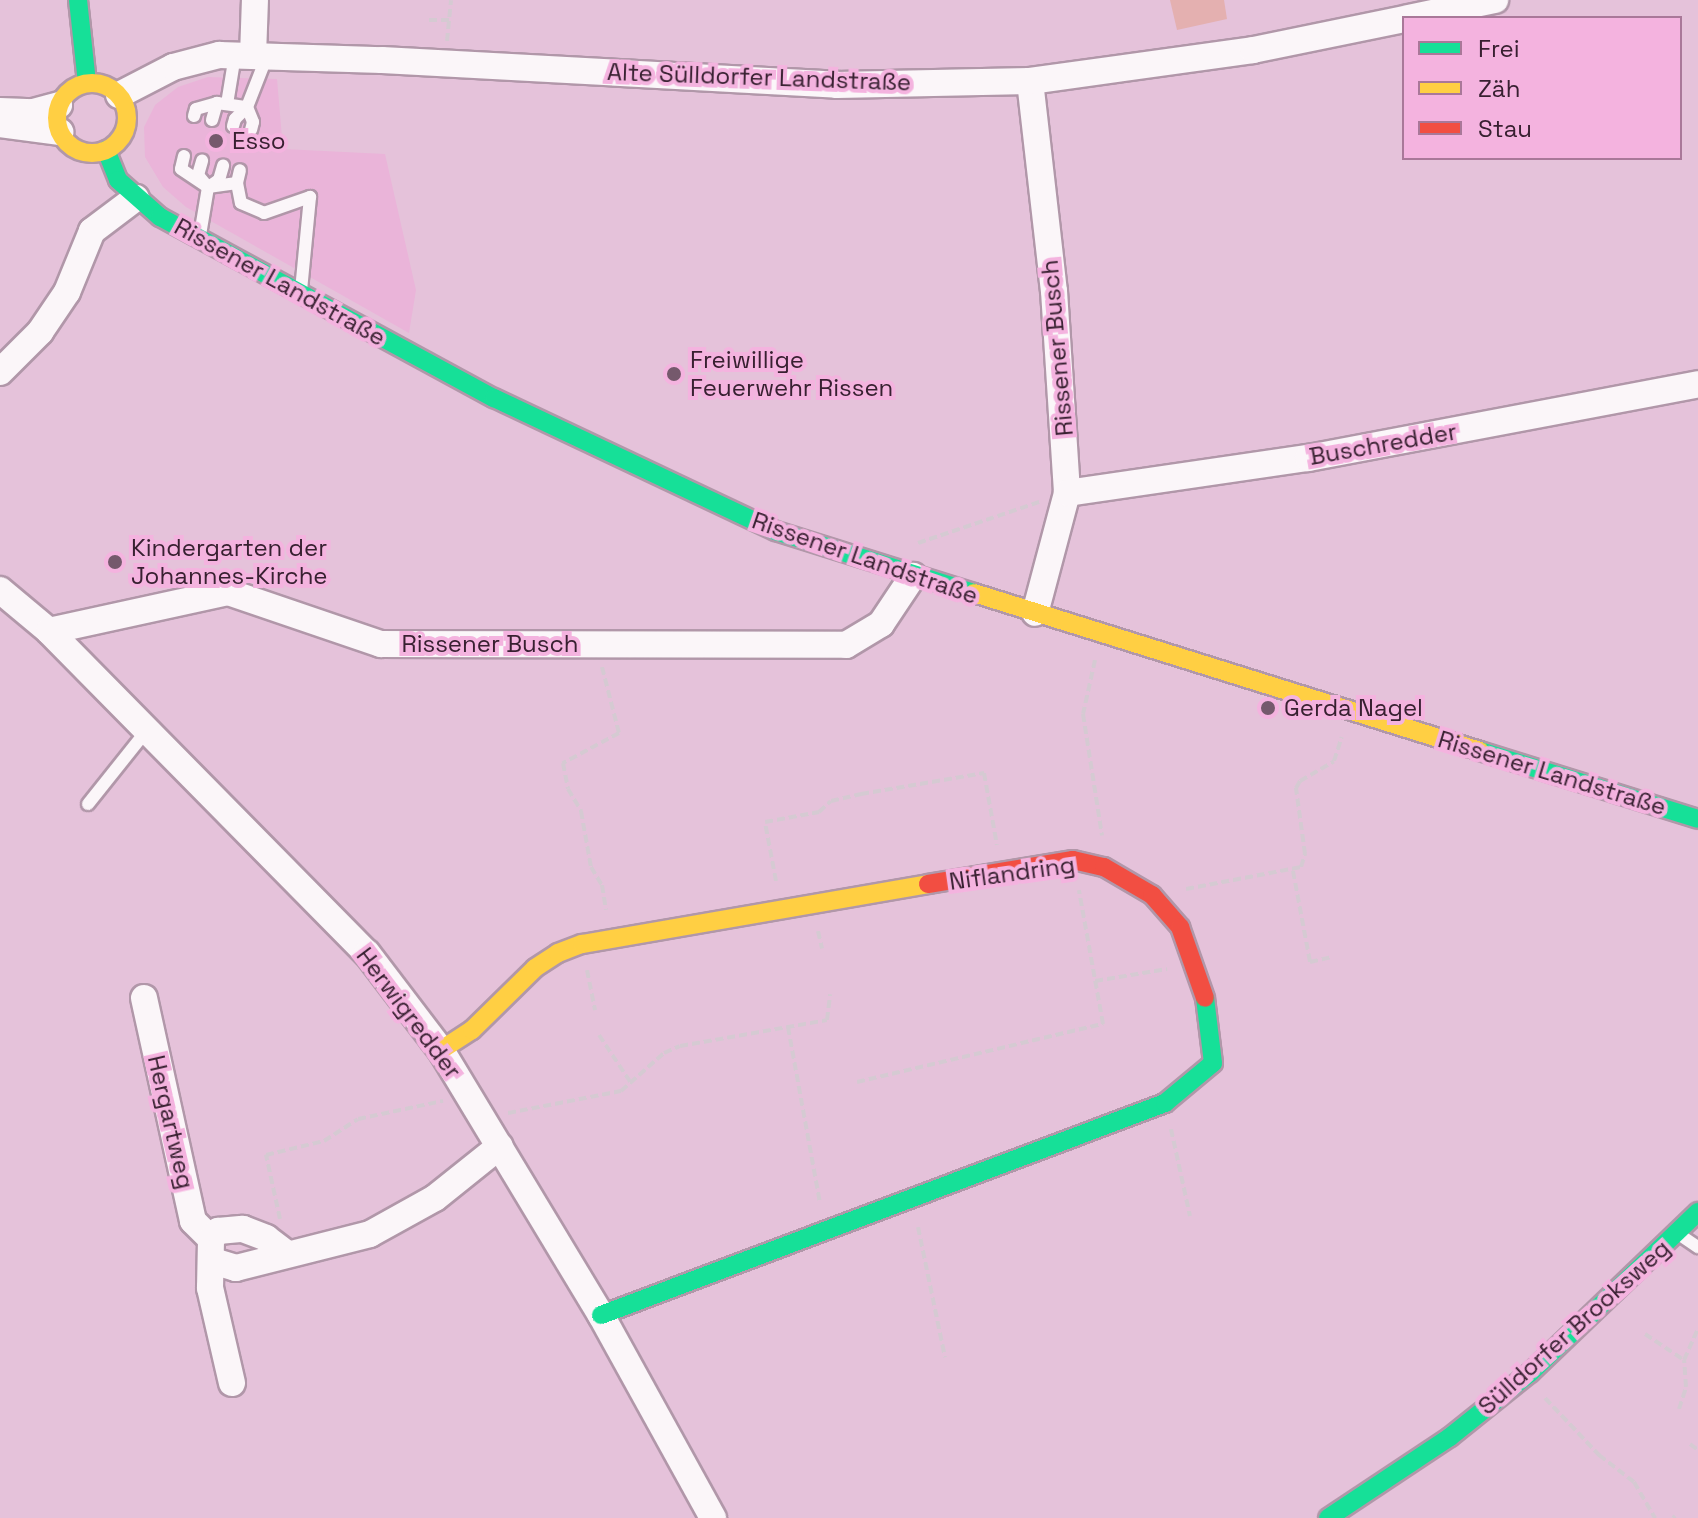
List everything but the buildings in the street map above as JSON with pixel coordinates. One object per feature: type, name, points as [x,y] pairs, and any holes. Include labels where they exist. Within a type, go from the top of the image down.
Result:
[{"type":"street","points":[[78,0],[87,83]]},
{"type":"street","points":[[252,56],[255,0]]},
{"type":"street","name":"Alte Sülldorfer Landstraße","points":[[1416,16],[1495,0]]},
{"type":"street","name":"Alte Sülldorfer Landstraße","points":[[119,95],[188,62],[252,56],[445,63],[837,85],[1030,81],[1253,50],[1402,19]]},
{"type":"street","name":"Rissener Busch","points":[[1030,81],[1054,291],[1067,493],[1035,613]]},
{"type":"street","points":[[87,83],[105,85],[119,95],[125,107],[124,133],[106,150],[84,152],[65,142],[60,132],[59,105],[66,94],[87,83]]},
{"type":"street","points":[[0,111],[33,112],[59,105]]},
{"type":"street","points":[[0,124],[60,132]]},
{"type":"street","name":"Rissener Landstraße","points":[[106,150],[118,180],[160,217],[494,398],[685,491],[776,531],[1698,819]]},
{"type":"street","points":[[0,372],[40,332],[67,292],[92,231],[136,198]]},
{"type":"street","name":"Buschredder","points":[[1067,493],[1308,458],[1698,384]]},
{"type":"street","name":"Rissener Busch","points":[[49,631],[228,592],[381,644],[846,645],[881,624],[906,573]]},
{"type":"street","name":"Herwigredder","points":[[0,590],[49,631],[367,953],[441,1050],[469,1095],[601,1315],[713,1518]]},
{"type":"street","name":"Niflandring","points":[[441,1050],[472,1030],[535,968],[558,953],[582,944],[781,912],[1002,871],[1073,860],[1104,867],[1152,895],[1180,927],[1208,1005],[1213,1063],[1165,1103],[601,1315]]},
{"type":"street","name":"Hergartweg","points":[[144,998],[193,1221],[212,1250]]},
{"type":"street","points":[[212,1250],[236,1268],[370,1234],[435,1198],[493,1136]]},
{"type":"street","name":"Sülldorfer Brooksweg","points":[[1328,1518],[1486,1410],[1530,1373],[1698,1212]]},
{"type":"street","points":[[232,1383],[210,1288],[212,1250],[218,1231],[243,1229],[266,1238],[287,1254]]},
{"type":"lane","points":[[212,120],[252,56]]},
{"type":"lane","points":[[251,130],[253,122],[247,107],[252,56]]},
{"type":"lane","points":[[194,116],[196,109],[222,103],[247,107]]},
{"type":"lane","points":[[233,126],[235,119],[247,107]]},
{"type":"lane","points":[[184,156],[181,169],[208,187]]},
{"type":"lane","points":[[202,161],[198,175],[208,187]]},
{"type":"lane","points":[[200,238],[208,187],[219,180],[223,166]]},
{"type":"lane","points":[[208,187],[239,177],[241,203],[264,213],[310,197],[301,293]]},
{"type":"lane","points":[[88,804],[147,730]]},
{"type":"lane","points":[[1677,1233],[1698,1247]]},
{"type":"path","points":[[445,63],[451,0]]},
{"type":"path","points":[[429,20],[449,20]]},
{"type":"path","points":[[906,573],[915,545],[1067,493]]},
{"type":"path","points":[[1100,633],[1083,714],[1096,784],[1104,867]]},
{"type":"path","points":[[602,645],[602,672],[619,733],[563,763],[568,789],[581,811],[591,867],[602,885],[611,938]]},
{"type":"path","points":[[1152,895],[1293,871],[1305,861],[1296,788],[1300,781],[1334,761],[1351,711]]},
{"type":"path","points":[[781,912],[765,822],[819,812],[831,801],[861,794],[984,773],[1002,871]]},
{"type":"path","points":[[857,1082],[1103,1024],[1073,860]]},
{"type":"path","points":[[1293,871],[1310,962],[1332,957]]},
{"type":"path","points":[[582,944],[595,1010]]},
{"type":"path","points":[[1095,981],[1194,965]]},
{"type":"path","points":[[493,1136],[505,1114],[610,1095],[632,1084],[664,1053],[680,1046],[827,1020],[830,994]]},
{"type":"path","points":[[788,1027],[820,1205],[830,1227]]},
{"type":"path","points":[[599,1035],[632,1084]]},
{"type":"path","points":[[287,1254],[266,1155],[324,1141],[358,1119],[469,1095]]},
{"type":"path","points":[[1165,1103],[1190,1216]]},
{"type":"path","points":[[911,1196],[945,1357]]},
{"type":"path","points":[[1679,1409],[1686,1387],[1684,1360],[1698,1328]]},
{"type":"path","points":[[1645,1334],[1684,1360]]},
{"type":"path","points":[[1543,1387],[1545,1399],[1599,1455],[1634,1482],[1655,1518]]},
{"type":"path","points":[[1690,1444],[1698,1450]]},
{"type":"shaded area","points":[[1170,0],[1224,0],[1227,19],[1177,30]]},
{"type":"shaded area","points":[[208,77],[277,79],[283,149],[385,154],[416,290],[409,333],[186,207],[163,187],[145,157],[144,127],[155,105],[178,87]]},
{"type":"traffic: fast","points":[[78,0],[87,83]]},
{"type":"traffic: fast","points":[[106,150],[118,180],[160,217],[494,398],[776,531],[974,593]]},
{"type":"traffic: fast","points":[[1480,751],[1698,819]]},
{"type":"traffic: fast","points":[[601,1315],[1165,1103],[1213,1063],[1205,998]]},
{"type":"traffic: fast","points":[[1328,1518],[1450,1437],[1530,1373],[1698,1212]]},
{"type":"traffic: slow","points":[[92,83],[117,93],[127,118],[117,143],[92,153],[67,143],[57,118],[67,93],[92,83]]},
{"type":"traffic: slow","points":[[974,593],[1480,751]]},
{"type":"traffic: slow","points":[[441,1050],[472,1030],[535,968],[558,953],[582,944],[928,884]]},
{"type":"traffic: jam","points":[[928,884],[1073,860],[1104,867],[1152,895],[1180,927],[1205,998]]},
{"type":"place","name":"Esso","points":[[216,141]]},
{"type":"place","name":"Freiwillige Feuerwehr Rissen","points":[[674,374]]},
{"type":"place","name":"Kindergarten der Johannes-Kirche","points":[[115,562]]},
{"type":"place","name":"Gerda Nagel","points":[[1268,708]]}]
